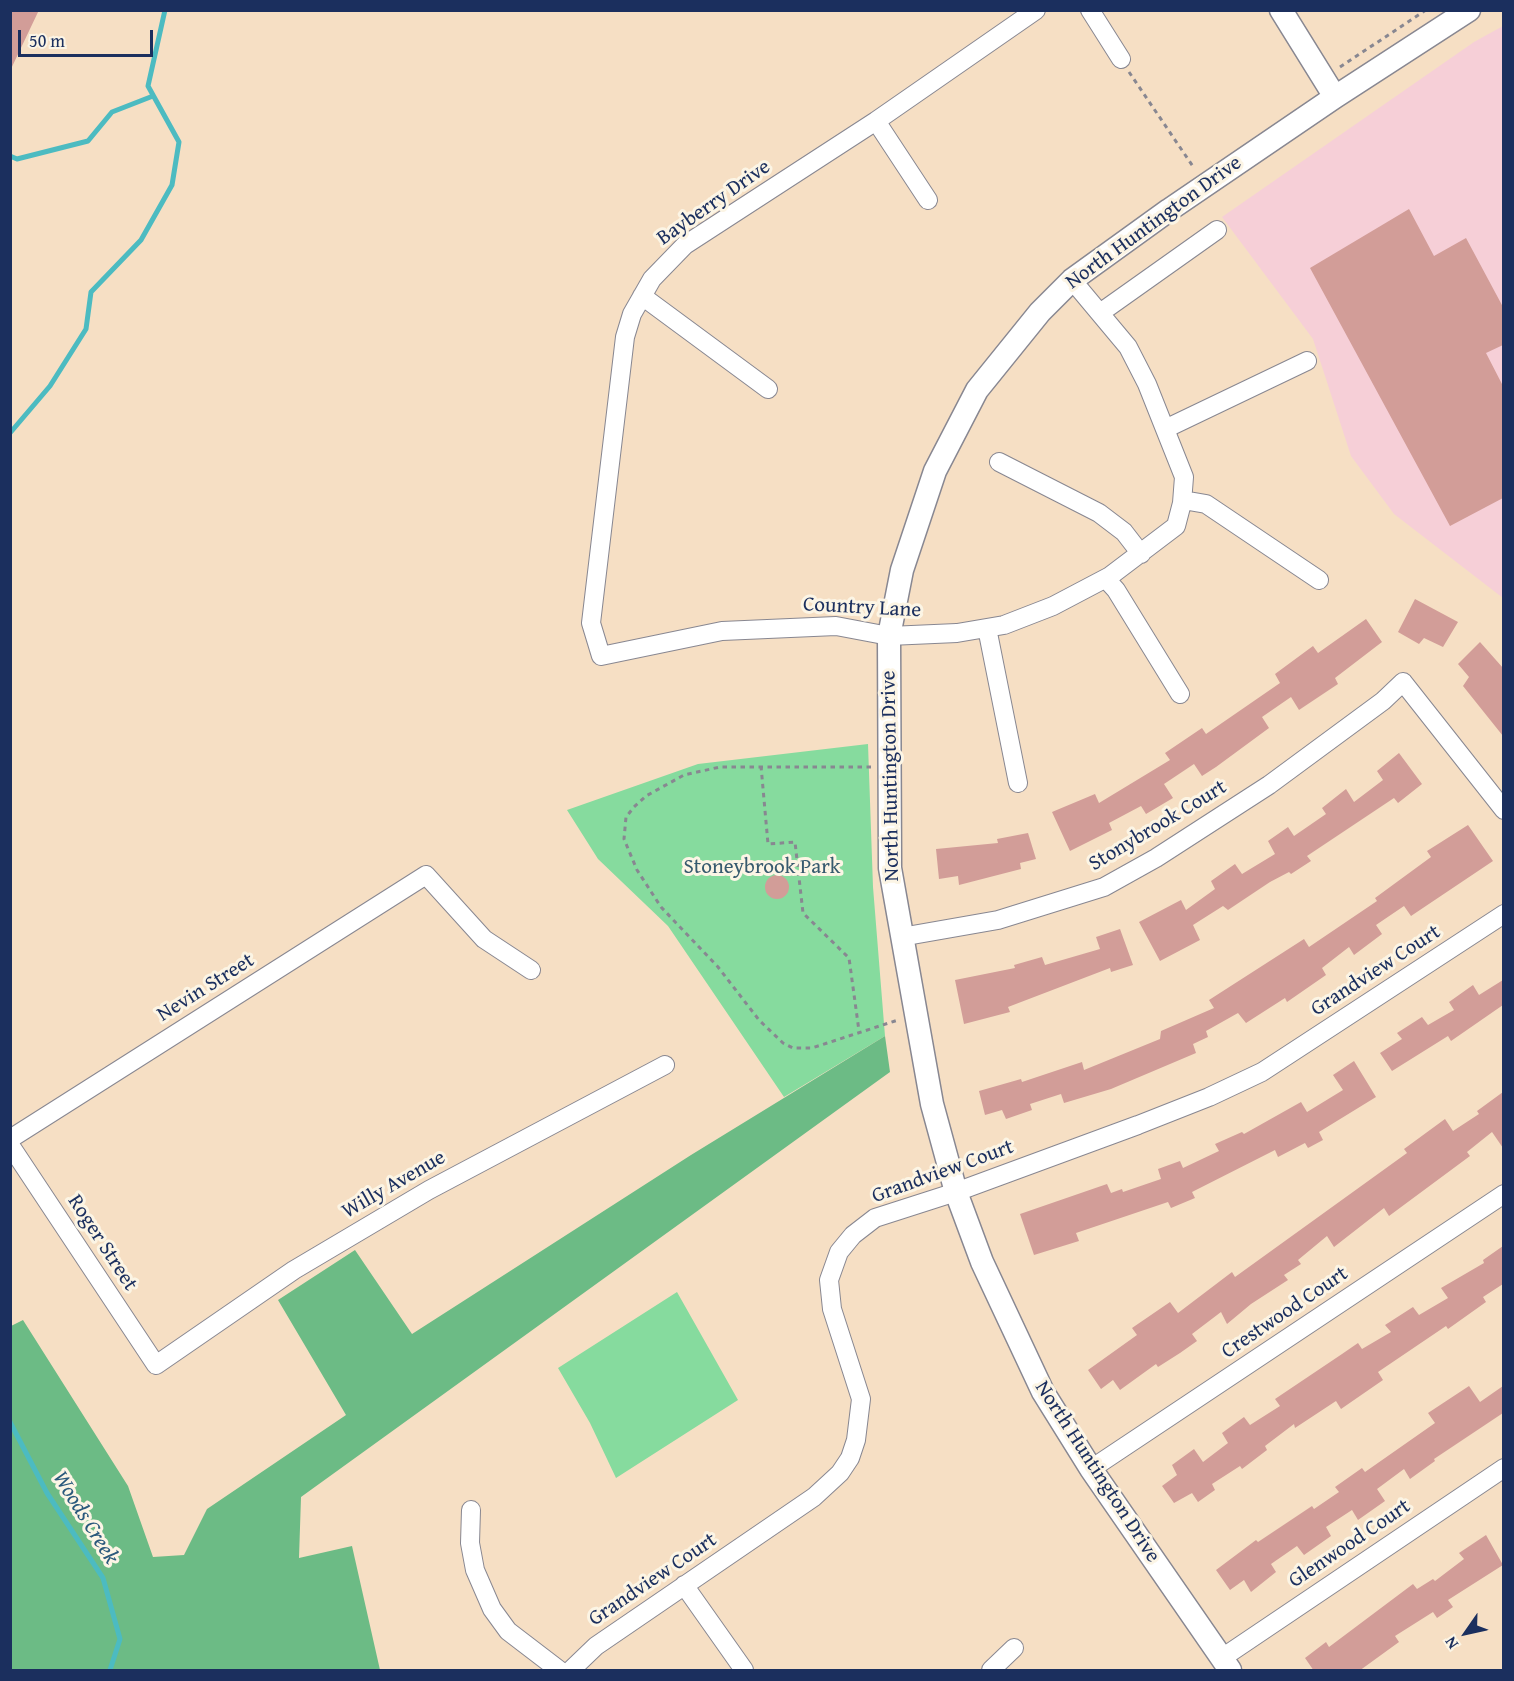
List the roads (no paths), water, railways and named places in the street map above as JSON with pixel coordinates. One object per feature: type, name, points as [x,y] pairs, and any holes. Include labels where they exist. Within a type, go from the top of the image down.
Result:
[{"type":"street","name":"Bayberry Drive","points":[[601,656],[591,623],[625,337],[632,314],[652,279],[685,245],[876,121],[1036,10]]},
{"type":"street","points":[[1090,10],[1121,59]]},
{"type":"street","points":[[1281,10],[1329,87]]},
{"type":"street","name":"North Huntington Drive","points":[[1226,1664],[1091,1469],[1043,1392],[982,1262],[956,1192],[932,1104],[914,1016],[890,868],[889,636],[902,570],[935,471],[977,390],[1040,312],[1072,280],[1206,185],[1329,87],[1469,10]]},
{"type":"street","points":[[876,121],[928,200]]},
{"type":"street","points":[[1100,313],[1217,230]]},
{"type":"street","name":"Country Lane","points":[[601,656],[732,630],[836,626],[889,636],[957,633],[1004,625],[1053,606],[1106,579],[1141,554],[1176,526],[1183,500],[1184,477],[1147,384],[1128,347],[1072,280]]},
{"type":"street","points":[[642,296],[768,389]]},
{"type":"street","points":[[1165,429],[1307,362]]},
{"type":"street","points":[[999,462],[1099,513],[1124,532],[1141,554]]},
{"type":"street","points":[[1183,500],[1206,504],[1319,580]]},
{"type":"street","points":[[1106,579],[1116,590],[1180,694]]},
{"type":"street","points":[[987,628],[1018,783]]},
{"type":"street","name":"Stonybrook Court","points":[[901,937],[998,920],[1104,887],[1156,858],[1269,784],[1383,701],[1403,682],[1503,810]]},
{"type":"street","name":"Nevin Street","points":[[10,1139],[426,875],[484,939],[531,970]]},
{"type":"street","name":"Grandview Court","points":[[571,1671],[596,1646],[814,1497],[840,1473],[850,1458],[856,1440],[861,1399],[832,1310],[829,1280],[839,1252],[853,1235],[875,1218],[956,1192],[1189,1105],[1262,1072],[1503,914]]},
{"type":"street","name":"Willy Avenue","points":[[156,1365],[294,1270],[429,1190],[665,1065]]},
{"type":"street","name":"Roger Street","points":[[10,1145],[156,1365]]},
{"type":"street","name":"Crestwood Court","points":[[1091,1469],[1503,1194]]},
{"type":"street","name":"Glenwood Court","points":[[1226,1664],[1503,1468]]},
{"type":"street","points":[[471,1510],[470,1543],[475,1570],[492,1610],[508,1631],[559,1671]]},
{"type":"street","points":[[684,1585],[744,1671]]},
{"type":"street","points":[[991,1671],[1014,1648]]},
{"type":"waterway","points":[[10,433],[50,386],[86,329],[91,292],[141,240],[172,185],[179,142],[148,86],[165,10]]},
{"type":"waterway","points":[[10,156],[17,159],[88,141],[112,112],[153,96]]},
{"type":"waterway","name":"Woods Creek","points":[[10,1422],[47,1493],[103,1578],[120,1639],[110,1670]]},
{"type":"park label","name":"Stoneybrook Park","points":[[762,868]]}]
